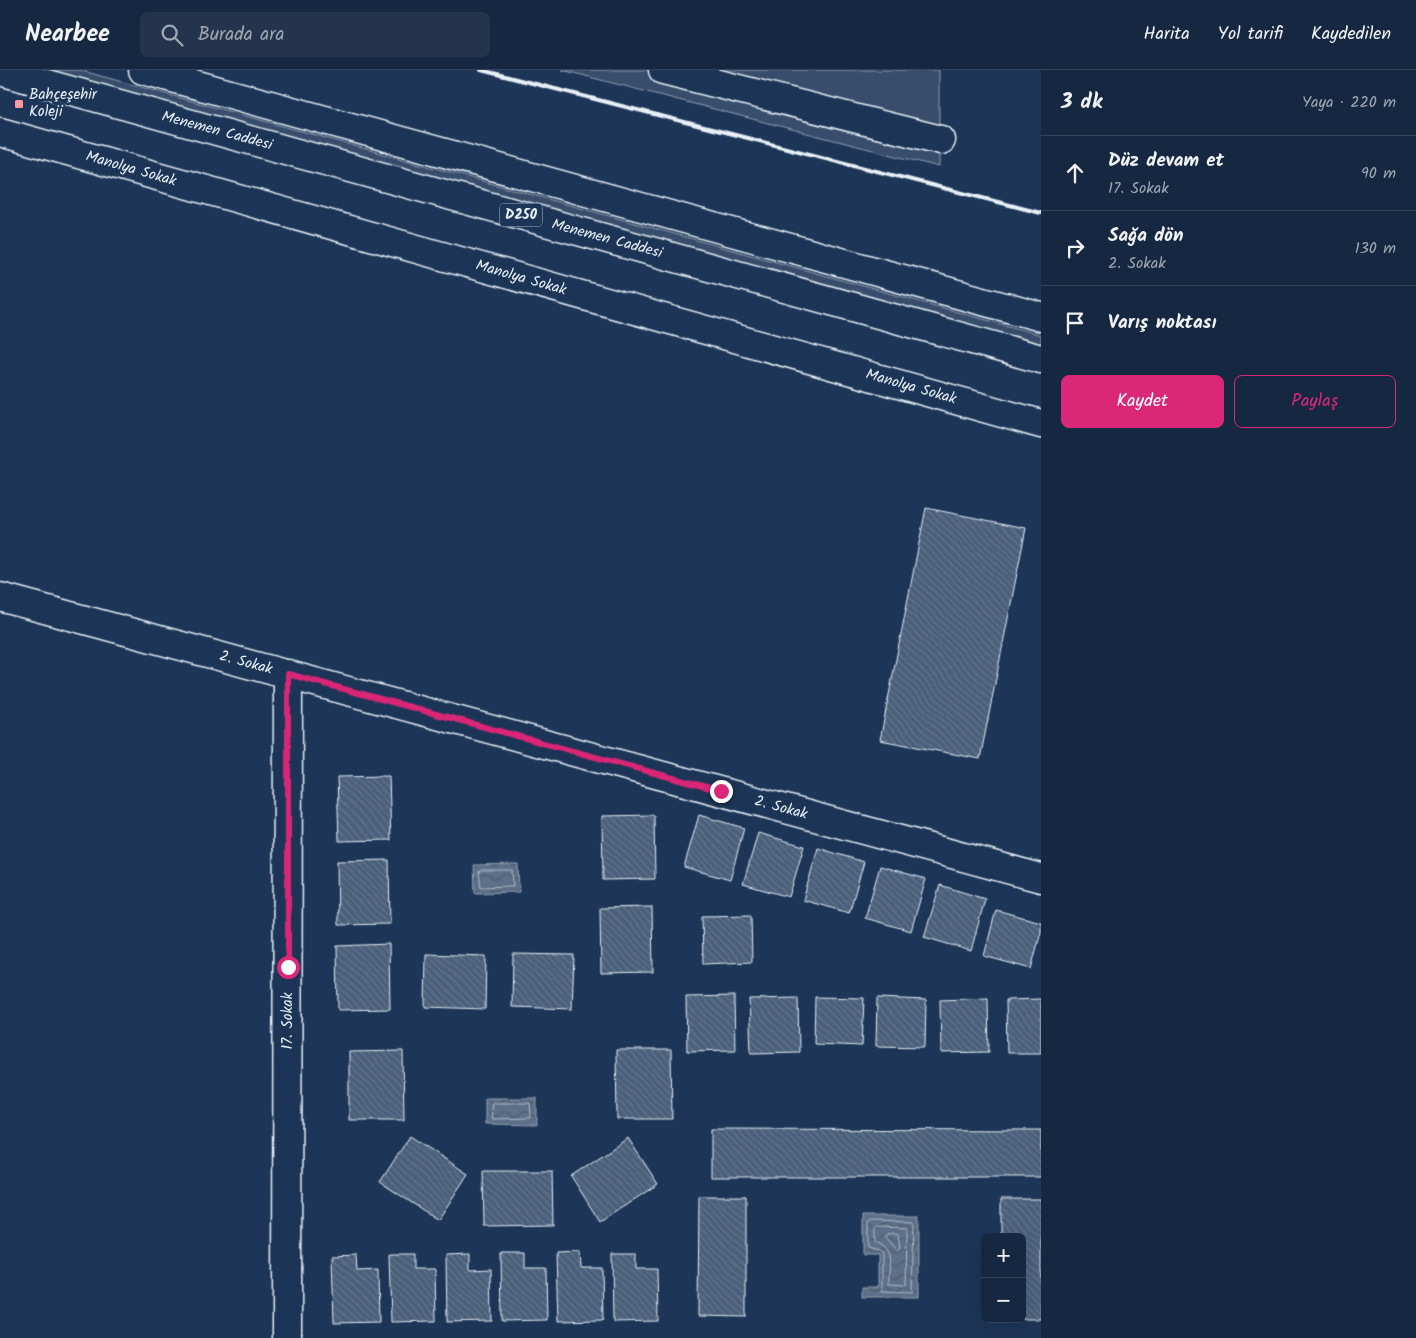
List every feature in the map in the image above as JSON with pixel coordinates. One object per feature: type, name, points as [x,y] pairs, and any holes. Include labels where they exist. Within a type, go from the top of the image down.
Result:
[{"type":"main road","points":[[143,70],[1041,317]]},
{"type":"main road","points":[[663,70],[941,140]]},
{"type":"main road","name":"Menemen Caddesi","points":[[0,71],[1041,359]]},
{"type":"main road","name":"Manolya Sokak","points":[[0,132],[1041,424]]},
{"type":"main road","name":"2. Sokak","points":[[0,597],[1041,878]]},
{"type":"main road","name":"17. Sokak","points":[[288,674],[288,1338]]},
{"type":"shaded area","points":[[45,70],[79,70],[1041,335],[1041,345]]},
{"type":"shaded area","points":[[562,70],[939,70],[939,167]]},
{"type":"water","points":[[518,864],[519,892],[475,893],[474,865]]},
{"type":"water","points":[[485,1098],[537,1098],[537,1125],[485,1124]]},
{"type":"water","points":[[863,1216],[919,1216],[919,1297],[862,1297],[862,1287],[878,1287],[878,1255],[863,1255]]},
{"type":"building","points":[[926,508],[1026,528],[980,759],[880,740]]},
{"type":"building","points":[[389,776],[391,840],[339,841],[337,777]]},
{"type":"building","points":[[654,815],[655,879],[603,880],[602,816]]},
{"type":"building","points":[[699,815],[744,828],[730,880],[684,867]]},
{"type":"building","points":[[758,833],[804,846],[789,897],[743,884]]},
{"type":"building","points":[[818,848],[864,862],[849,913],[803,900]]},
{"type":"building","points":[[389,860],[390,924],[338,925],[337,861]]},
{"type":"building","points":[[880,866],[926,879],[911,931],[865,918]]},
{"type":"building","points":[[940,885],[985,899],[971,951],[924,937]]},
{"type":"building","points":[[652,907],[653,972],[601,973],[600,908]]},
{"type":"building","points":[[996,910],[1041,922],[1041,932],[1031,969],[984,956]]},
{"type":"building","points":[[751,915],[752,962],[703,964],[702,916]]},
{"type":"building","points":[[389,944],[390,1009],[338,1010],[337,946]]},
{"type":"building","points":[[426,954],[486,956],[485,1009],[425,1007]]},
{"type":"building","points":[[513,954],[574,955],[572,1009],[512,1007]]},
{"type":"building","points":[[734,996],[735,1050],[687,1051],[686,997]]},
{"type":"building","points":[[815,997],[864,998],[862,1046],[814,1044]]},
{"type":"building","points":[[798,998],[799,1052],[751,1053],[749,999]]},
{"type":"building","points":[[877,998],[926,1000],[925,1047],[876,1046]]},
{"type":"building","points":[[988,998],[989,1052],[941,1053],[940,1000]]},
{"type":"building","points":[[1041,999],[1041,1053],[1007,1053],[1006,1000]]},
{"type":"building","points":[[616,1050],[671,1050],[672,1119],[617,1119]]},
{"type":"building","points":[[403,1051],[404,1120],[349,1120],[349,1052]]},
{"type":"building","points":[[711,1129],[1041,1130],[1041,1177],[711,1177]]},
{"type":"building","points":[[410,1136],[468,1174],[438,1220],[380,1182]]},
{"type":"building","points":[[628,1138],[658,1184],[600,1222],[571,1176]]},
{"type":"building","points":[[483,1171],[552,1171],[553,1225],[484,1226]]},
{"type":"building","points":[[699,1196],[746,1196],[746,1317],[698,1316]]},
{"type":"building","points":[[1001,1199],[1041,1199],[1041,1319],[1026,1319],[1026,1233],[1001,1233]]},
{"type":"building","points":[[580,1252],[581,1268],[602,1268],[603,1320],[558,1321],[556,1253]]},
{"type":"building","points":[[501,1253],[525,1253],[525,1268],[546,1268],[547,1320],[502,1321]]},
{"type":"building","points":[[389,1254],[413,1254],[413,1269],[435,1269],[436,1321],[391,1322]]},
{"type":"building","points":[[470,1254],[470,1270],[491,1269],[492,1321],[447,1322],[446,1255]]},
{"type":"building","points":[[612,1254],[636,1254],[636,1269],[657,1269],[658,1321],[613,1322]]},
{"type":"building","points":[[356,1255],[357,1271],[378,1270],[379,1322],[334,1323],[332,1256]]},
{"type":"railway","points":[[481,70],[1041,213]]},
{"type":"place","name":"Bahçeşehir Koleji","points":[[19,104]]},
{"type":"route","points":[[288,967],[288,674],[721,791]]}]
